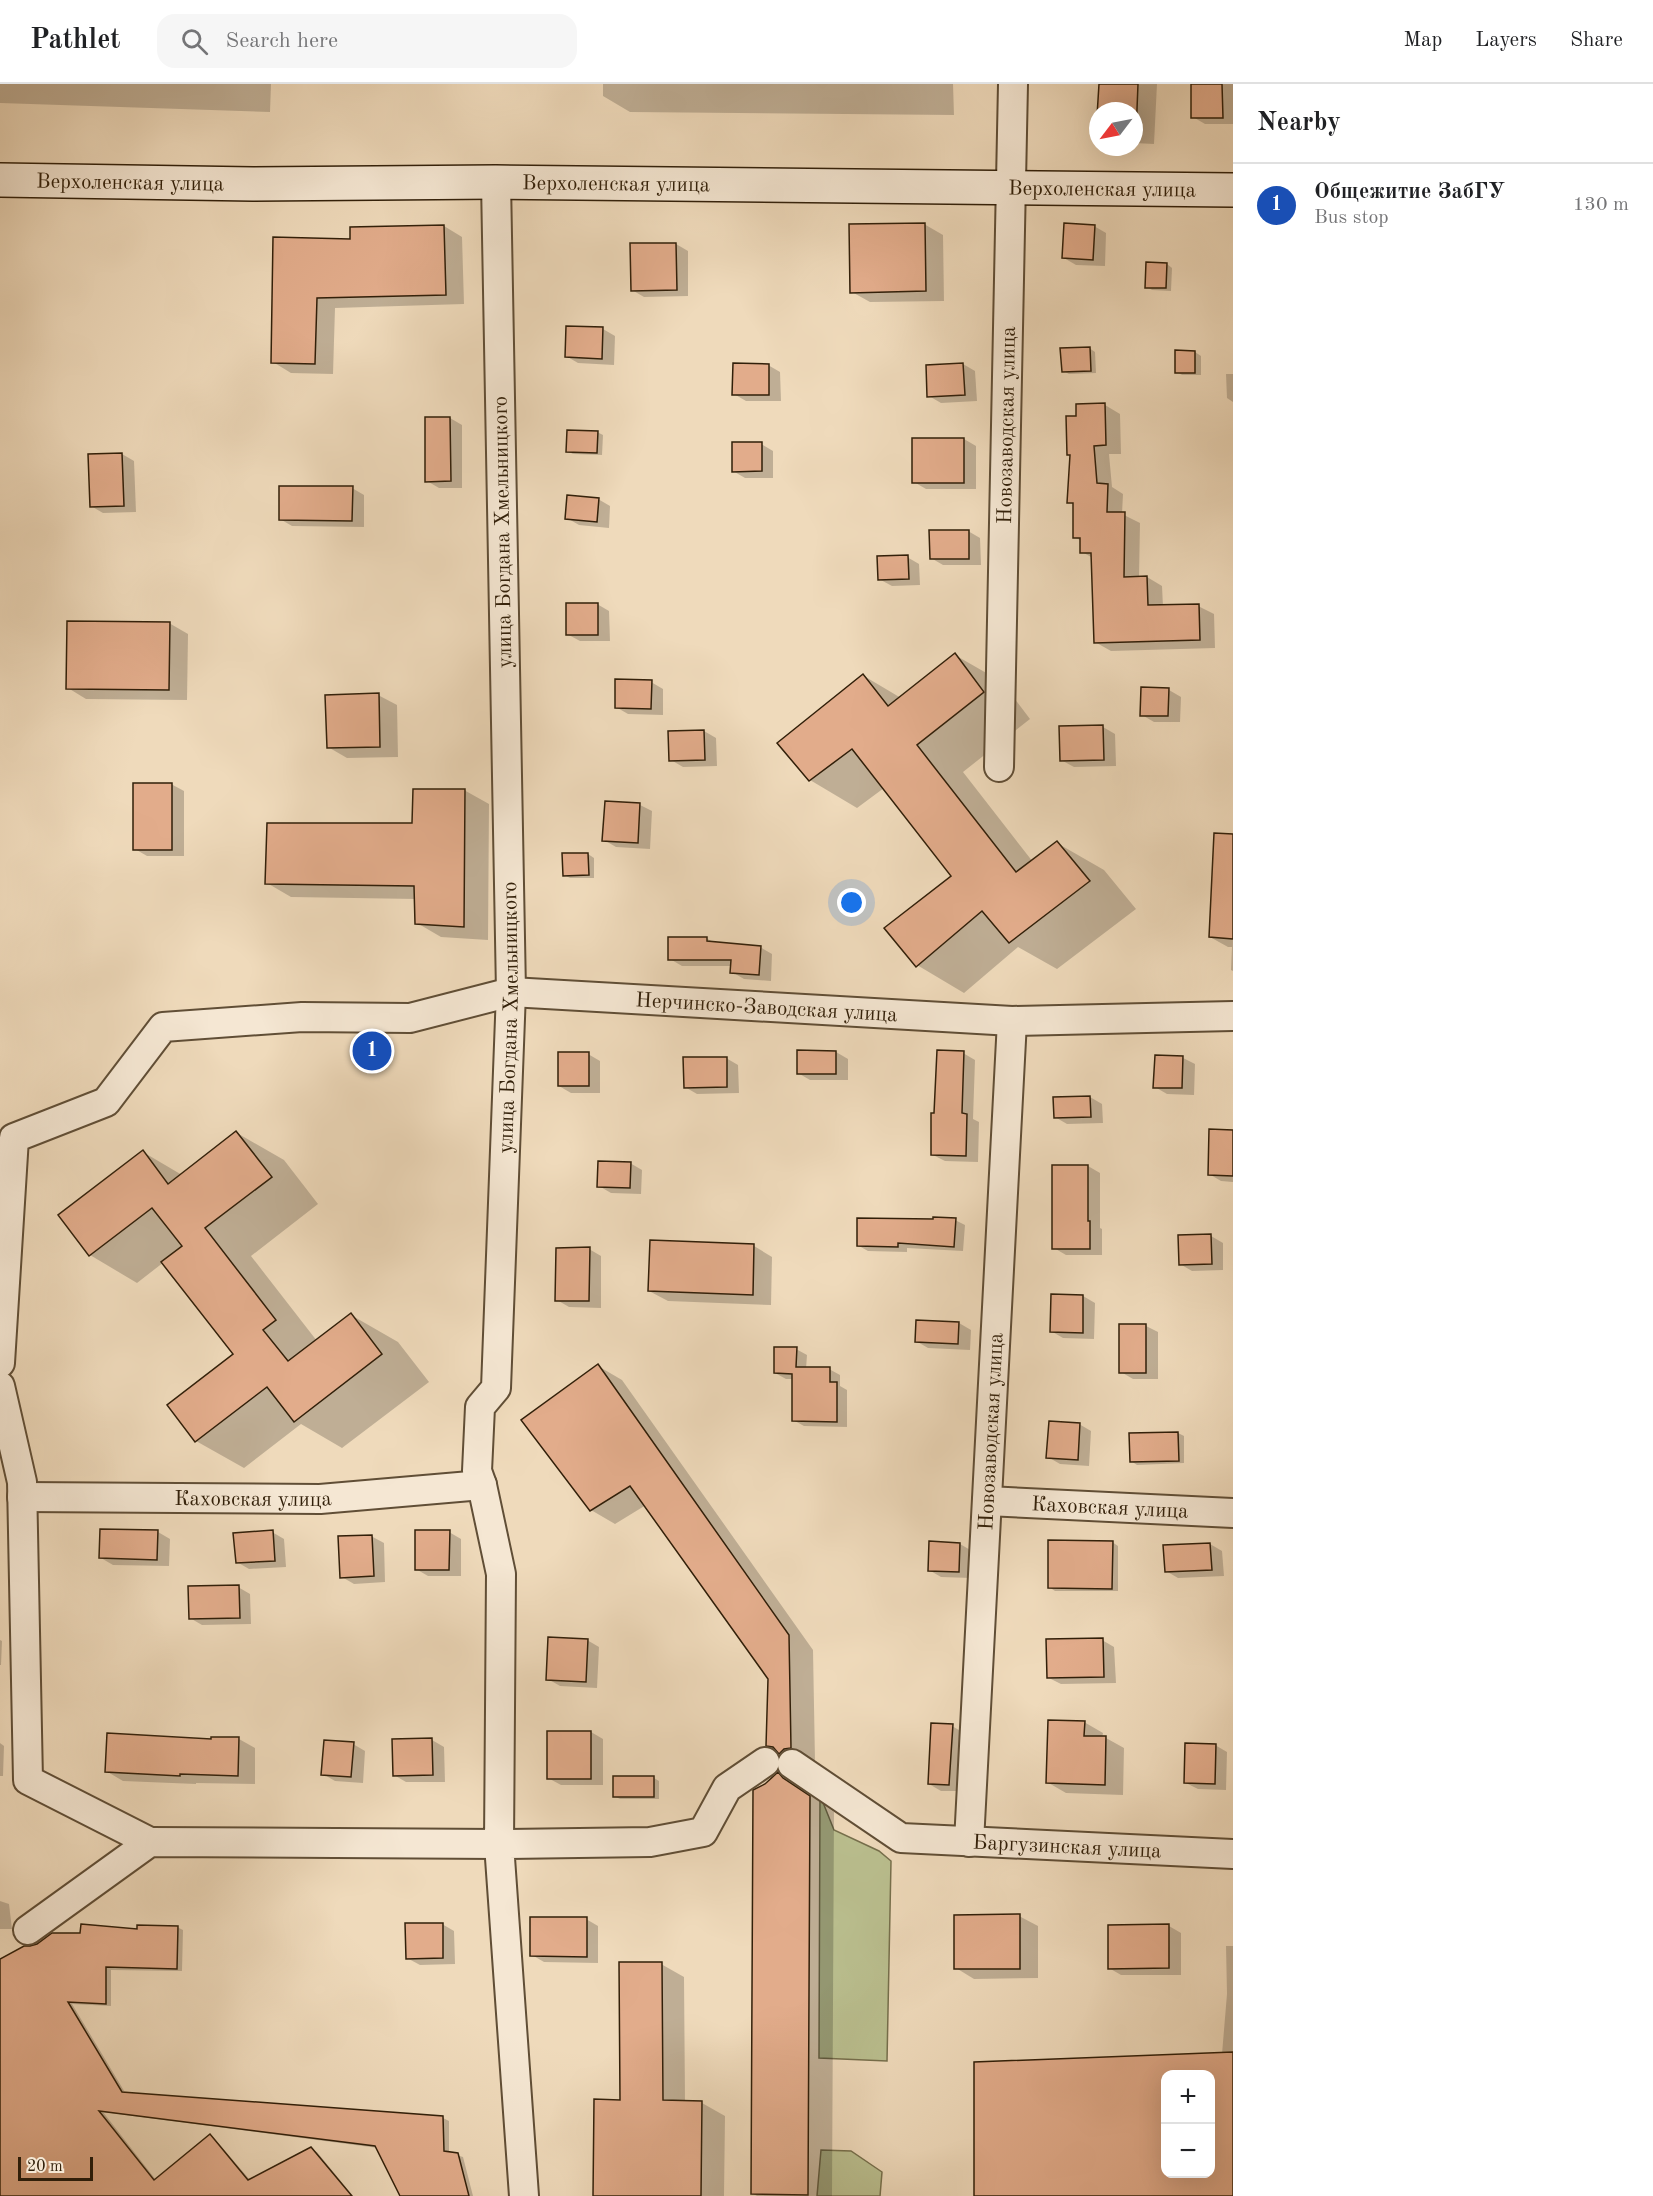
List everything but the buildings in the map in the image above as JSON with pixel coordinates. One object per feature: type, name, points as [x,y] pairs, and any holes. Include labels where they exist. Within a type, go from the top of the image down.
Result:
[{"type":"main road","name":"Верхоленская улица","points":[[0,180],[253,184],[496,182],[1233,190]]},
{"type":"street","name":"Новозаводская улица","points":[[999,767],[1013,84]]},
{"type":"street","name":"улица Богдана Хмельницкого","points":[[496,182],[511,992],[496,1388],[480,1407],[477,1471],[501,1574],[499,1844],[524,2196]]},
{"type":"street","name":"Нерчинско-Заводская улица","points":[[0,1363],[14,1138],[106,1102],[163,1026],[302,1017],[410,1018],[511,992],[1012,1021],[1233,1016]]},
{"type":"street","name":"Новозаводская улица","points":[[969,1842],[1012,1021]]},
{"type":"street","points":[[0,1386],[21,1482],[28,1780],[150,1842],[499,1844]]},
{"type":"street","name":"Каховская улица","points":[[22,1497],[320,1499],[482,1485]]},
{"type":"street","name":"Каховская улица","points":[[987,1501],[1233,1513]]},
{"type":"street","name":"Баргузинская улица","points":[[499,1844],[650,1842],[703,1832],[727,1788],[779,1763],[901,1838],[1233,1854]]},
{"type":"street","points":[[28,1930],[150,1842]]},
{"type":"green space","points":[[820,1795],[834,1830],[879,1851],[891,1861],[887,2061],[819,2058]]},
{"type":"green space","points":[[821,2150],[851,2151],[882,2172],[880,2196],[817,2196]]},
{"type":"place","name":"Общежитие ЗабГУ","points":[[372,1051]]}]
